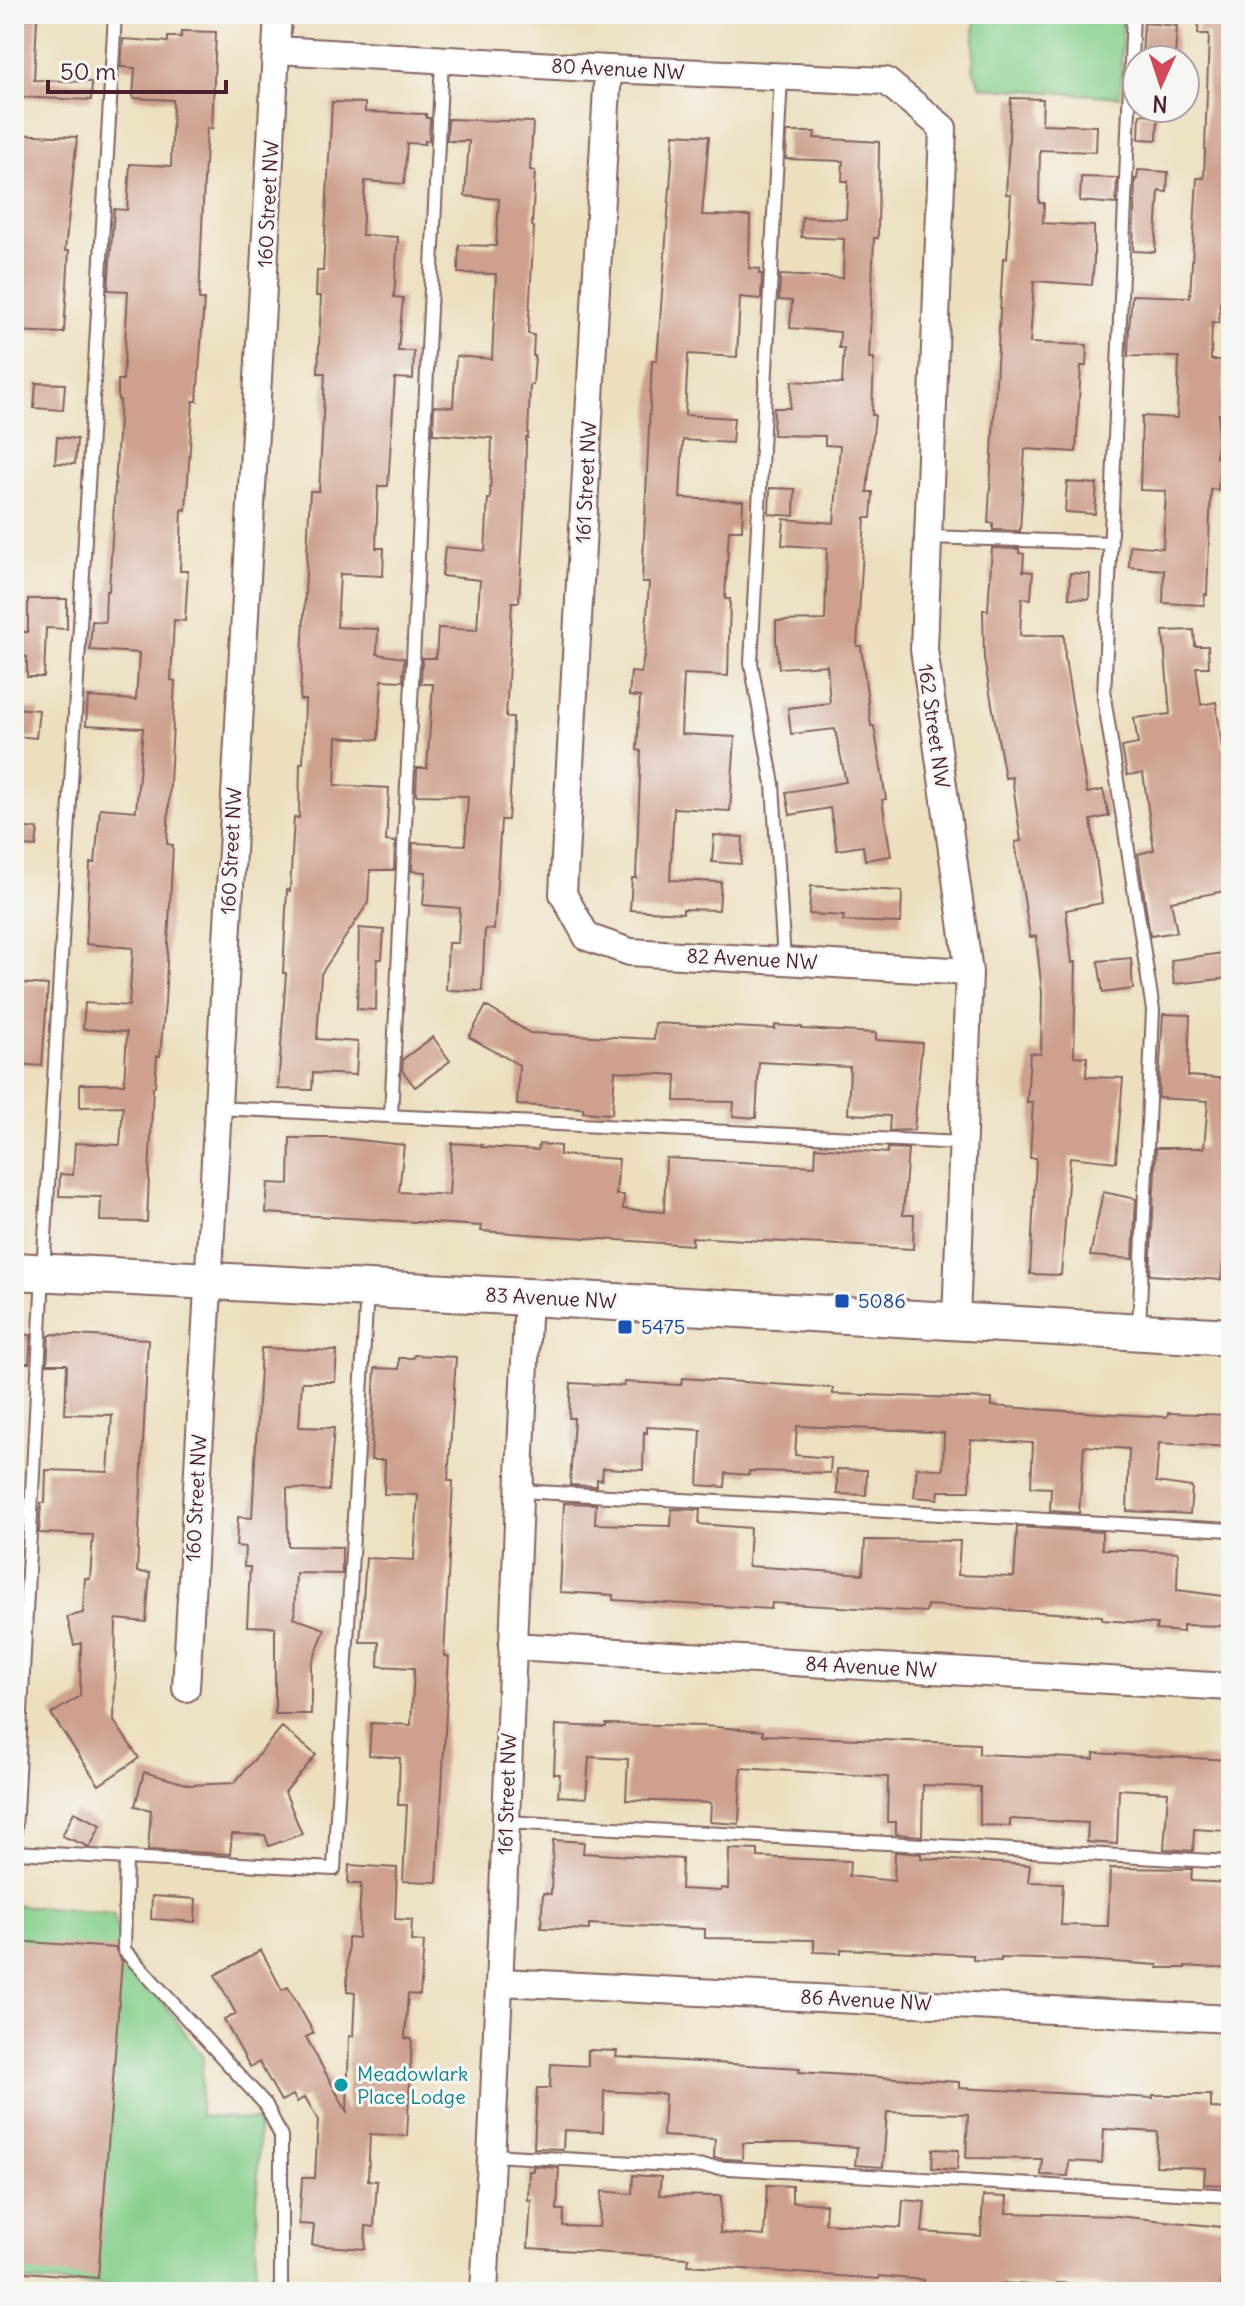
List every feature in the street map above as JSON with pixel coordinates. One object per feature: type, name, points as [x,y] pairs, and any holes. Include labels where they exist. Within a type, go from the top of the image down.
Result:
[{"type":"street","name":"160 Street NW","points":[[186,1688],[278,14]]},
{"type":"street","name":"80 Avenue NW","points":[[276,50],[886,81],[943,128]]},
{"type":"street","name":"161 Street NW","points":[[563,894],[608,69]]},
{"type":"street","name":"162 Street NW","points":[[943,128],[924,649],[969,972],[956,1321]]},
{"type":"street","name":"82 Avenue NW","points":[[563,894],[587,937],[630,952],[969,972]]},
{"type":"street","name":"83 Avenue NW","points":[[28,1272],[1231,1337]]},
{"type":"street","name":"161 Street NW","points":[[484,2292],[501,1982],[528,1297]]},
{"type":"street","name":"84 Avenue NW","points":[[512,1646],[1231,1687]]},
{"type":"street","name":"86 Avenue NW","points":[[501,1982],[1231,2019]]},
{"type":"lane","points":[[115,14],[28,1272],[14,1852],[334,1869],[367,1289]]},
{"type":"lane","points":[[1133,14],[1104,697],[1153,1010],[1139,1331]]},
{"type":"lane","points":[[391,1116],[442,60]]},
{"type":"lane","points":[[781,77],[751,663],[773,784],[784,961]]},
{"type":"lane","points":[[928,537],[1111,543]]},
{"type":"lane","points":[[216,1108],[963,1143]]},
{"type":"lane","points":[[519,1491],[1231,1530]]},
{"type":"lane","points":[[506,1822],[1231,1862]]},
{"type":"lane","points":[[126,1858],[124,1950],[266,2105],[281,2136],[281,2292]]},
{"type":"lane","points":[[492,2155],[1231,2196]]},
{"type":"green space","points":[[975,14],[1123,14],[1120,97],[981,87],[973,69]]},
{"type":"green space","points":[[14,1905],[113,1914],[123,1949],[203,2057],[200,2116],[259,2120],[255,2292],[14,2281]]},
{"type":"building","points":[[1199,14],[1229,16],[1228,37],[1231,37],[1231,303],[1220,303],[1219,323],[1212,322],[1211,360],[1225,360],[1216,457],[1220,458],[1218,490],[1211,489],[1204,605],[1163,603],[1164,570],[1129,567],[1130,545],[1163,548],[1166,491],[1140,490],[1142,416],[1177,418],[1179,357],[1128,356],[1129,328],[1132,295],[1190,297],[1197,178],[1204,178],[1209,34],[1198,34]]},
{"type":"building","points":[[14,18],[37,19],[34,80],[92,82],[91,100],[14,97]]},
{"type":"building","points":[[1144,23],[1177,26],[1176,44],[1143,44]]},
{"type":"building","points":[[181,31],[216,32],[212,129],[207,128],[204,180],[199,300],[204,300],[197,401],[193,401],[186,510],[182,509],[180,571],[188,571],[185,621],[174,620],[171,680],[175,681],[167,844],[173,845],[165,1003],[160,1056],[157,1056],[153,1087],[147,1222],[100,1221],[101,1197],[59,1196],[60,1174],[73,1175],[75,1143],[120,1145],[123,1106],[80,1107],[80,1084],[124,1084],[127,1032],[83,1029],[85,1003],[129,1006],[133,948],[86,944],[90,863],[95,863],[100,808],[136,811],[143,728],[86,725],[88,697],[136,700],[139,653],[90,650],[92,621],[105,622],[106,591],[109,591],[120,400],[118,380],[123,380],[128,291],[108,290],[114,209],[127,210],[130,164],[171,166],[173,100],[133,98],[135,68],[121,67],[123,39],[168,42],[168,37],[181,37]]},
{"type":"building","points":[[1011,98],[1043,99],[1042,124],[1097,126],[1096,152],[1040,150],[1039,203],[1044,203],[1043,223],[1094,226],[1094,261],[1092,285],[1034,281],[1030,343],[1087,345],[1086,366],[1081,366],[1076,452],[1025,449],[1020,531],[993,530],[993,523],[988,523],[1003,258],[1007,259],[1011,195],[1006,194]]},
{"type":"building","points":[[332,102],[365,103],[365,112],[426,114],[426,118],[430,118],[429,141],[425,144],[407,143],[404,184],[365,181],[362,235],[398,237],[394,297],[403,298],[398,351],[414,351],[413,379],[395,378],[388,486],[378,486],[376,548],[384,548],[383,576],[340,574],[337,627],[378,629],[377,654],[404,658],[403,681],[382,680],[378,740],[337,737],[335,785],[389,788],[386,841],[395,842],[394,870],[370,870],[368,903],[321,974],[317,1039],[358,1042],[356,1075],[313,1073],[312,1090],[278,1089],[286,973],[283,973],[287,890],[290,891],[294,817],[299,818],[300,763],[303,763],[305,700],[300,700],[310,491],[319,491],[325,373],[318,373],[321,296],[316,296],[317,271],[323,271]]},
{"type":"building","points":[[448,119],[533,122],[530,170],[535,171],[528,334],[534,335],[535,356],[526,438],[519,602],[512,602],[506,717],[513,717],[512,767],[508,820],[501,820],[494,930],[485,929],[482,991],[446,990],[448,943],[458,943],[460,908],[423,905],[426,872],[412,871],[413,843],[465,845],[468,796],[416,795],[417,768],[427,768],[433,684],[421,684],[422,658],[436,658],[438,628],[477,630],[480,580],[442,576],[445,547],[485,551],[490,499],[492,438],[433,434],[434,406],[453,407],[456,356],[492,359],[496,274],[458,273],[459,245],[496,246],[499,199],[465,196],[469,141],[447,141]]},
{"type":"building","points":[[1140,124],[1158,124],[1157,140],[1139,139]]},
{"type":"building","points":[[787,132],[815,132],[814,138],[879,142],[878,238],[874,238],[869,358],[874,358],[872,415],[875,415],[867,492],[873,492],[871,518],[865,518],[857,646],[861,646],[871,726],[874,726],[886,799],[882,800],[891,856],[865,860],[863,846],[837,850],[830,808],[790,815],[786,792],[846,782],[835,729],[791,734],[788,708],[830,703],[827,665],[779,668],[776,640],[776,621],[825,620],[827,548],[782,545],[784,519],[834,523],[840,446],[825,445],[825,436],[773,435],[774,408],[790,408],[792,381],[842,384],[844,348],[839,348],[840,332],[790,328],[792,301],[779,300],[780,275],[843,278],[844,239],[801,237],[802,217],[846,219],[848,181],[842,181],[843,161],[786,159]]},
{"type":"building","points":[[14,134],[77,137],[65,251],[69,251],[64,333],[14,331]]},
{"type":"building","points":[[674,134],[709,136],[702,215],[750,216],[749,268],[760,269],[759,274],[762,274],[761,299],[740,297],[737,357],[688,354],[685,415],[734,418],[732,443],[683,440],[680,498],[743,501],[742,530],[729,530],[725,599],[730,599],[728,676],[684,674],[681,734],[735,737],[730,811],[674,808],[670,880],[721,882],[719,910],[683,909],[683,913],[630,910],[632,878],[636,878],[641,751],[637,750],[640,697],[629,696],[631,672],[641,673],[645,649],[649,582],[642,582],[652,360],[657,360]]},
{"type":"building","points":[[1138,170],[1168,172],[1167,192],[1159,191],[1155,252],[1133,251],[1135,179]]},
{"type":"building","points":[[1081,177],[1117,178],[1116,204],[1080,201]]},
{"type":"building","points":[[36,383],[65,384],[63,410],[34,408]]},
{"type":"building","points":[[57,437],[77,439],[75,464],[55,463]]},
{"type":"building","points":[[1067,482],[1097,484],[1095,514],[1065,512]]},
{"type":"building","points":[[770,488],[795,489],[794,516],[769,514]]},
{"type":"building","points":[[992,548],[1019,549],[1019,553],[1024,554],[1023,571],[1033,572],[1031,599],[1022,598],[1020,636],[1064,635],[1065,659],[1087,793],[1103,790],[1109,816],[1091,820],[1102,903],[1066,910],[1072,963],[1076,962],[1074,1056],[1087,1057],[1086,1077],[1123,1078],[1116,1162],[1070,1157],[1061,1275],[1030,1274],[1036,1158],[1030,1158],[1033,1102],[1027,1102],[1030,1053],[1041,1054],[1042,993],[1036,936],[1030,937],[1015,842],[1021,841],[1012,777],[1005,778],[984,659],[983,610],[988,610]]},
{"type":"building","points":[[1070,573],[1090,574],[1089,599],[1069,598]]},
{"type":"building","points":[[28,599],[67,599],[67,629],[46,628],[44,677],[27,677],[27,657],[15,656],[16,632],[28,632]]},
{"type":"building","points":[[1194,630],[1195,646],[1208,646],[1209,667],[1196,667],[1201,705],[1216,702],[1222,747],[1228,746],[1231,767],[1231,890],[1171,901],[1177,932],[1150,936],[1138,854],[1154,850],[1143,773],[1127,775],[1122,747],[1138,744],[1134,718],[1170,714],[1163,631]]},
{"type":"building","points":[[14,708],[39,710],[36,738],[14,736]]},
{"type":"building","points":[[14,827],[38,829],[36,847],[14,845]]},
{"type":"building","points":[[714,835],[743,837],[741,864],[712,862]]},
{"type":"building","points":[[811,886],[902,891],[901,923],[843,921],[844,916],[809,914]]},
{"type":"building","points":[[359,928],[384,930],[382,959],[377,959],[376,1010],[357,1009]]},
{"type":"building","points":[[1231,952],[1231,978],[1174,984],[1171,960]]},
{"type":"building","points":[[1131,958],[1133,989],[1103,993],[1098,961]]},
{"type":"building","points":[[18,983],[48,985],[42,1066],[14,1064]]},
{"type":"building","points":[[486,1006],[530,1033],[654,1039],[655,1023],[775,1029],[775,1025],[876,1033],[876,1040],[922,1043],[914,1130],[889,1131],[890,1116],[848,1114],[850,1067],[759,1062],[756,1118],[733,1116],[734,1102],[675,1101],[676,1075],[615,1071],[612,1114],[583,1112],[583,1108],[517,1105],[519,1065],[469,1037]]},
{"type":"building","points":[[1163,1014],[1190,1015],[1188,1076],[1231,1079],[1231,1263],[1223,1263],[1221,1280],[1150,1275],[1156,1148],[1204,1148],[1208,1101],[1158,1098]]},
{"type":"building","points":[[433,1037],[450,1061],[415,1087],[402,1070],[403,1059]]},
{"type":"building","points":[[290,1138],[341,1138],[404,1145],[399,1192],[449,1195],[452,1143],[538,1150],[539,1144],[560,1146],[560,1155],[619,1159],[616,1195],[624,1195],[623,1209],[664,1212],[666,1158],[815,1166],[816,1147],[887,1153],[888,1148],[908,1149],[903,1215],[914,1215],[913,1249],[692,1237],[692,1245],[481,1231],[482,1226],[266,1213],[268,1183],[289,1184]]},
{"type":"building","points":[[1103,1192],[1136,1199],[1133,1259],[1090,1256]]},
{"type":"building","points":[[14,1334],[31,1335],[29,1363],[14,1363]]},
{"type":"building","points":[[49,1336],[148,1339],[137,1572],[150,1573],[146,1622],[116,1619],[114,1721],[139,1758],[99,1785],[51,1714],[80,1696],[81,1643],[74,1645],[67,1617],[83,1613],[85,1578],[90,1579],[93,1535],[39,1533],[41,1503],[45,1503],[46,1470],[108,1472],[112,1415],[65,1414],[67,1364],[47,1364]]},
{"type":"building","points":[[261,1348],[337,1351],[335,1382],[302,1382],[299,1427],[334,1428],[329,1491],[287,1488],[288,1546],[342,1547],[342,1574],[296,1573],[294,1618],[325,1629],[311,1666],[311,1714],[275,1714],[275,1627],[247,1626],[250,1567],[244,1567],[245,1547],[236,1546],[238,1517],[252,1518]]},
{"type":"building","points":[[414,1355],[456,1357],[448,1481],[453,1481],[444,1656],[449,1657],[437,1882],[403,1881],[407,1805],[398,1805],[400,1758],[369,1755],[371,1723],[411,1725],[414,1668],[378,1666],[379,1642],[360,1642],[366,1558],[414,1560],[418,1495],[384,1494],[385,1460],[371,1460],[375,1368],[399,1369],[399,1358],[413,1358]]},
{"type":"building","points":[[682,1378],[833,1388],[833,1394],[992,1399],[992,1406],[1049,1410],[1167,1417],[1168,1413],[1231,1415],[1231,1447],[1159,1443],[1156,1482],[1192,1487],[1190,1514],[1127,1511],[1129,1449],[1084,1446],[1079,1513],[1050,1511],[1051,1488],[1031,1487],[1033,1443],[971,1440],[970,1491],[939,1491],[938,1499],[914,1497],[917,1467],[943,1470],[944,1433],[898,1430],[797,1426],[795,1455],[831,1458],[830,1473],[726,1473],[725,1487],[698,1485],[701,1430],[647,1427],[647,1433],[644,1432],[643,1470],[603,1468],[602,1480],[597,1479],[597,1486],[570,1485],[574,1418],[569,1418],[571,1383],[681,1385]]},
{"type":"building","points":[[837,1469],[867,1470],[866,1495],[837,1494]]},
{"type":"building","points":[[14,1501],[23,1501],[21,1532],[14,1531]]},
{"type":"building","points":[[564,1503],[596,1504],[595,1524],[671,1526],[672,1509],[700,1510],[699,1524],[750,1528],[748,1566],[863,1574],[865,1540],[960,1541],[958,1575],[1014,1577],[1017,1527],[1102,1532],[1102,1549],[1178,1552],[1177,1590],[1231,1597],[1231,1626],[1183,1625],[1183,1632],[1156,1630],[1157,1624],[1102,1620],[1102,1616],[927,1605],[926,1612],[772,1603],[771,1609],[613,1600],[613,1595],[560,1592]]},
{"type":"building","points":[[606,1724],[705,1726],[763,1731],[763,1735],[979,1744],[979,1754],[1094,1759],[1094,1753],[1231,1760],[1226,1831],[1194,1829],[1193,1851],[1164,1849],[1168,1792],[1119,1789],[1117,1844],[1087,1842],[1088,1823],[1010,1819],[1010,1826],[980,1825],[980,1787],[923,1785],[922,1836],[896,1834],[896,1822],[887,1822],[888,1777],[741,1768],[739,1824],[710,1822],[711,1803],[626,1800],[628,1759],[589,1757],[586,1798],[558,1796],[560,1774],[554,1774],[556,1725],[606,1727]]},
{"type":"building","points":[[282,1727],[316,1755],[285,1792],[302,1834],[269,1846],[265,1835],[232,1834],[230,1854],[148,1850],[151,1810],[135,1806],[144,1772],[190,1785],[234,1783]]},
{"type":"building","points":[[74,1812],[101,1825],[90,1847],[62,1836]]},
{"type":"building","points":[[553,1840],[584,1842],[583,1853],[682,1859],[681,1889],[728,1889],[729,1849],[758,1850],[758,1857],[850,1861],[849,1876],[894,1881],[895,1852],[921,1854],[921,1858],[1030,1865],[1028,1882],[1063,1883],[1061,1925],[1108,1926],[1110,1868],[1192,1869],[1191,1881],[1231,1883],[1231,1969],[1158,1968],[1158,1965],[1083,1960],[973,1960],[973,1955],[841,1949],[841,1953],[814,1952],[814,1940],[705,1938],[705,1929],[589,1924],[589,1930],[541,1928],[543,1893],[551,1894]]},
{"type":"building","name":"Meadowlark Place Lodge","points":[[349,1865],[397,1868],[395,1919],[412,1920],[411,1941],[424,1942],[420,1995],[408,1994],[405,2038],[412,2039],[407,2136],[370,2134],[368,2180],[377,2181],[374,2227],[366,2226],[365,2249],[312,2245],[314,2225],[299,2224],[302,2178],[315,2178],[318,2120],[305,2097],[297,2102],[293,2095],[281,2101],[259,2062],[250,2067],[224,2020],[236,2014],[215,1975],[261,1950],[282,1990],[288,1987],[314,2033],[306,2037],[347,2112],[349,2036],[353,2036],[355,1992],[347,1991],[348,1937],[358,1938],[361,1884],[348,1884]]},
{"type":"building","points":[[152,1896],[196,1899],[195,1922],[151,1919]]},
{"type":"building","points":[[14,1941],[115,1948],[122,1961],[98,2278],[14,2271]]},
{"type":"building","points":[[588,2050],[617,2051],[616,2057],[800,2068],[799,2072],[959,2082],[959,2088],[1153,2098],[1153,2095],[1211,2095],[1211,2108],[1231,2109],[1231,2185],[1204,2184],[1205,2168],[1156,2166],[1158,2132],[1104,2129],[1102,2163],[1069,2161],[1068,2176],[1041,2175],[1042,2159],[966,2158],[968,2114],[887,2112],[883,2167],[855,2165],[857,2147],[800,2143],[743,2143],[742,2160],[714,2158],[715,2139],[663,2136],[665,2094],[604,2091],[603,2132],[564,2130],[563,2149],[534,2148],[537,2088],[550,2088],[551,2064],[588,2066]]},
{"type":"building","points":[[933,2149],[959,2150],[957,2170],[932,2168]]},
{"type":"building","points":[[533,2166],[559,2168],[557,2210],[564,2210],[563,2226],[599,2227],[602,2191],[632,2194],[633,2175],[661,2177],[659,2195],[721,2196],[720,2233],[764,2236],[767,2185],[792,2186],[792,2202],[826,2204],[825,2223],[901,2228],[903,2200],[925,2202],[922,2232],[981,2236],[983,2196],[1007,2197],[1006,2213],[1117,2216],[1231,2228],[1231,2252],[1223,2252],[1221,2291],[1057,2283],[1056,2287],[1003,2283],[1002,2290],[923,2285],[924,2280],[879,2276],[879,2279],[688,2265],[689,2258],[528,2248],[529,2171],[533,2171]]},
{"type":"place","name":"5086","points":[[842,1301]]},
{"type":"place","name":"5475","points":[[625,1327]]},
{"type":"place","name":"Meadowlark Place Lodge","points":[[341,2085]]}]
